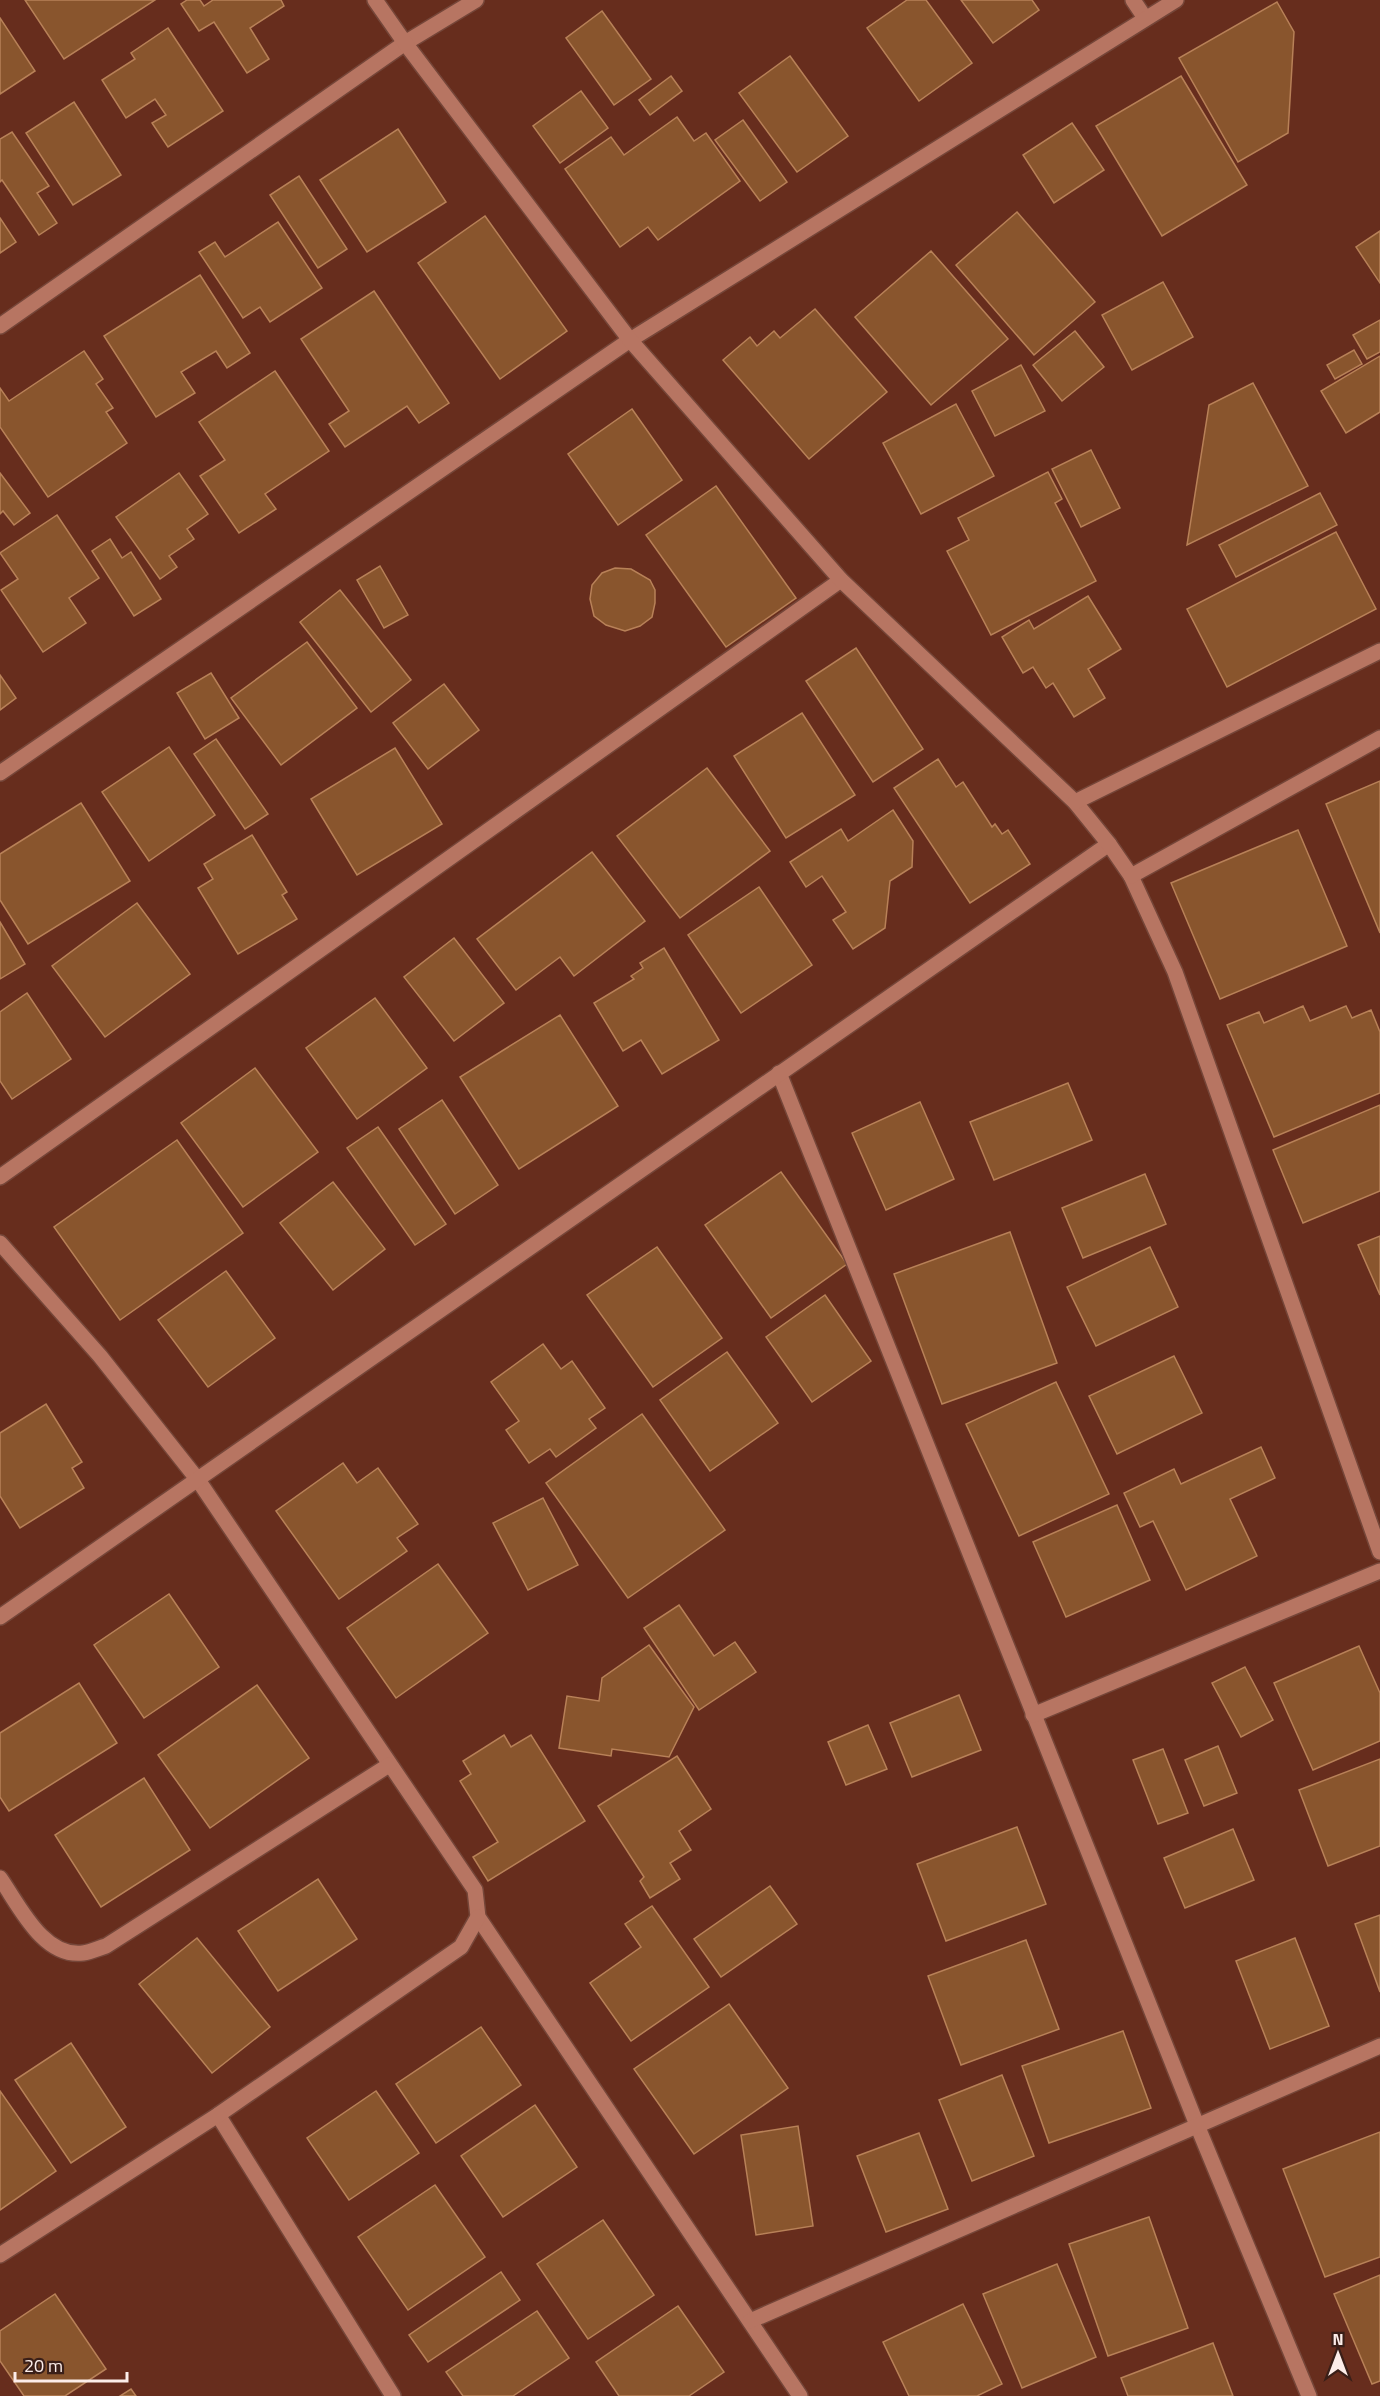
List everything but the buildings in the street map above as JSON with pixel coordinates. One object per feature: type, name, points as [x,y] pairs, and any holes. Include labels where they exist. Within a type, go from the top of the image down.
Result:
[{"type":"street","points":[[375,0],[630,340],[842,580],[1075,802],[1131,876],[1175,972],[1380,1552]]},
{"type":"street","points":[[0,326],[405,43],[476,0]]},
{"type":"street","points":[[1133,0],[1145,18]]},
{"type":"street","points":[[0,773],[630,340],[1176,0]]},
{"type":"street","points":[[0,1177],[842,580]]},
{"type":"street","points":[[1075,802],[1380,651]]},
{"type":"street","points":[[1131,876],[1380,738]]},
{"type":"street","points":[[0,1617],[1109,844]]},
{"type":"street","points":[[779,1073],[1197,2125],[1309,2396]]},
{"type":"street","points":[[0,1244],[100,1356],[198,1480],[389,1766],[475,1890],[478,1917],[800,2396]]},
{"type":"street","points":[[1033,1715],[1380,1571]]},
{"type":"street","points":[[0,1878],[41,1936],[59,1949],[82,1953],[106,1946],[389,1766]]},
{"type":"street","points":[[0,2255],[218,2115],[461,1947],[478,1917]]},
{"type":"street","points":[[750,2321],[1380,2046]]},
{"type":"street","points":[[218,2115],[393,2396]]}]
